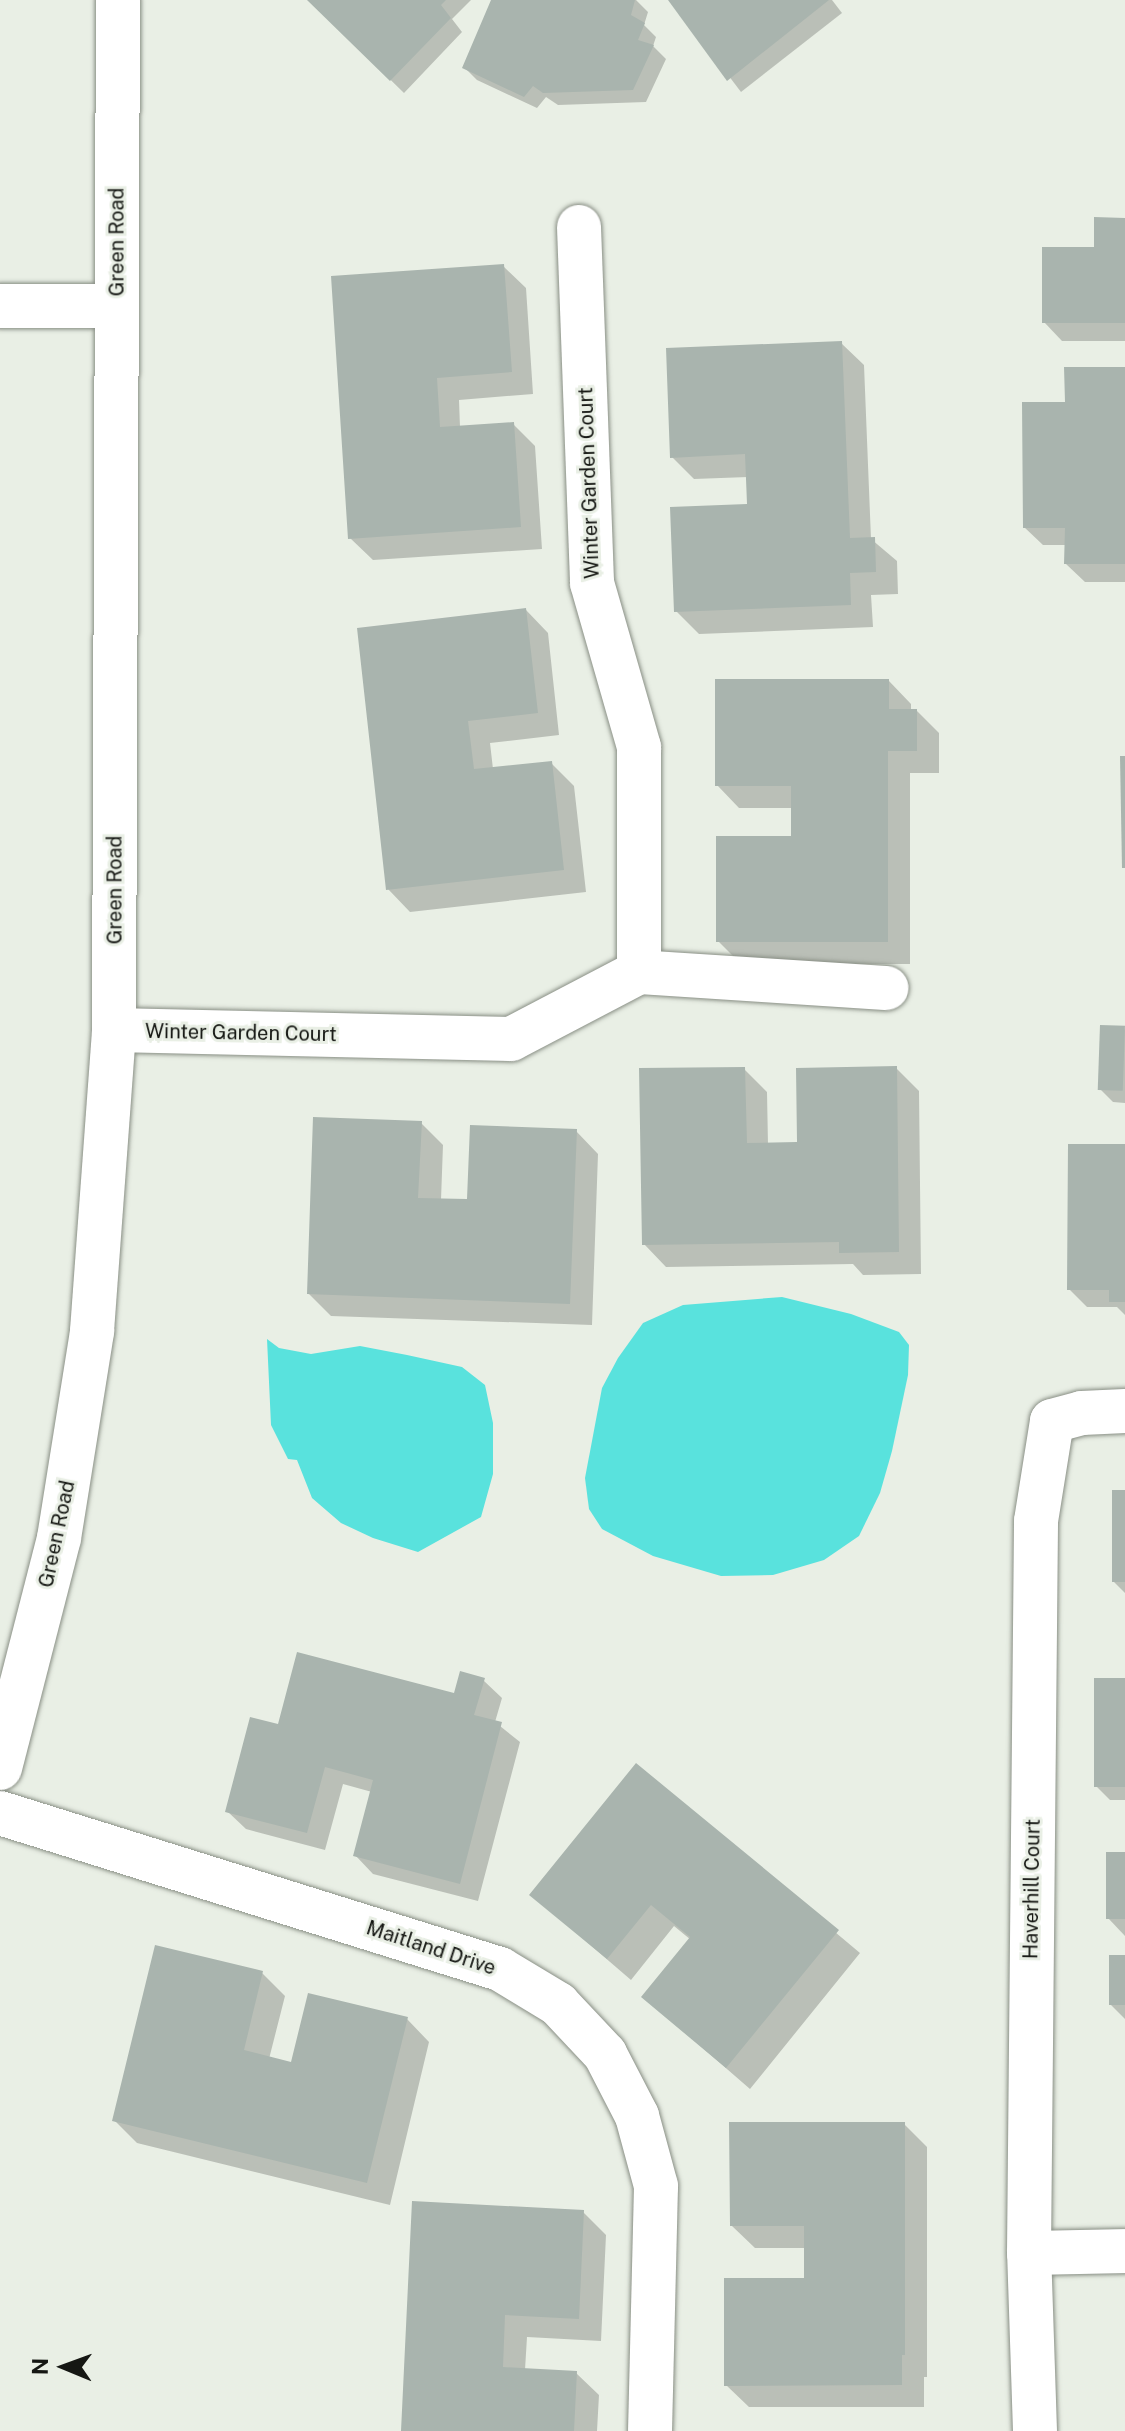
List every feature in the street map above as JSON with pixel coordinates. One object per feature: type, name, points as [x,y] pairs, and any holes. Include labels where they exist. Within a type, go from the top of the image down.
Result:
[{"type":"street","name":"Green Road","points":[[0,1768],[59,1538],[92,1331],[114,1030],[118,0]]},
{"type":"street","name":"Winter Garden Court","points":[[114,1030],[511,1039],[639,972],[639,747],[592,583],[579,227]]},
{"type":"street","points":[[0,306],[116,306]]},
{"type":"street","points":[[639,972],[886,988]]},
{"type":"street","name":"Haverhill Court","points":[[1035,2431],[1029,2253],[1036,1521],[1052,1421],[1082,1413],[1125,1411]]},
{"type":"street","name":"Maitland Drive","points":[[0,1813],[500,1969],[558,2004],[605,2054],[637,2116],[656,2186],[650,2431]]},
{"type":"street","points":[[1029,2253],[1125,2251]]},
{"type":"water","points":[[782,1297],[851,1314],[899,1332],[909,1345],[908,1375],[892,1451],[880,1493],[859,1536],[824,1560],[773,1575],[721,1576],[653,1556],[602,1529],[589,1509],[585,1478],[602,1388],[618,1358],[643,1323],[683,1305]]},
{"type":"water","points":[[267,1339],[279,1348],[311,1354],[360,1346],[407,1355],[462,1367],[485,1385],[493,1423],[493,1474],[481,1517],[418,1552],[373,1538],[341,1523],[312,1498],[297,1460],[288,1459],[271,1425]]},
{"type":"building","points":[[307,0],[446,0],[441,5],[451,18],[390,81]]},
{"type":"building","points":[[491,0],[635,0],[631,15],[645,23],[638,40],[654,45],[633,90],[543,93],[533,86],[524,97],[462,68]]},
{"type":"building","points":[[668,0],[829,0],[727,81]]},
{"type":"building","points":[[1094,217],[1125,218],[1125,323],[1042,323],[1042,247],[1094,247]]},
{"type":"building","points":[[504,264],[512,372],[437,378],[440,427],[514,422],[521,527],[348,539],[331,276]]},
{"type":"building","points":[[842,341],[850,538],[875,537],[876,572],[850,573],[851,605],[674,612],[670,507],[747,504],[745,454],[670,458],[666,348]]},
{"type":"building","points":[[1064,367],[1125,367],[1125,564],[1064,564],[1065,528],[1023,528],[1022,402],[1065,402]]},
{"type":"building","points":[[526,608],[538,713],[468,721],[474,769],[552,761],[564,870],[386,890],[357,628]]},
{"type":"building","points":[[715,679],[889,679],[889,709],[917,709],[917,751],[888,751],[888,942],[716,942],[716,836],[791,836],[791,786],[715,786]]},
{"type":"building","points":[[1120,756],[1125,756],[1125,868],[1122,868]]},
{"type":"building","points":[[1100,1025],[1125,1026],[1123,1091],[1098,1090]]},
{"type":"building","points":[[897,1066],[899,1252],[839,1253],[839,1242],[642,1245],[639,1068],[745,1067],[747,1143],[797,1142],[796,1068]]},
{"type":"building","points":[[313,1117],[422,1121],[418,1198],[467,1199],[470,1125],[577,1129],[570,1304],[307,1294]]},
{"type":"building","points":[[1068,1144],[1125,1144],[1125,1302],[1109,1302],[1109,1290],[1067,1290]]},
{"type":"building","points":[[1112,1490],[1125,1490],[1125,1582],[1112,1582]]},
{"type":"building","points":[[297,1652],[454,1693],[460,1671],[485,1678],[474,1715],[502,1722],[460,1884],[353,1856],[373,1780],[325,1767],[307,1833],[225,1812],[250,1717],[278,1724]]},
{"type":"building","points":[[1094,1678],[1125,1678],[1125,1787],[1094,1787]]},
{"type":"building","points":[[636,1763],[839,1930],[726,2068],[641,1997],[690,1937],[651,1905],[607,1959],[529,1895]]},
{"type":"building","points":[[1106,1852],[1125,1852],[1125,1919],[1106,1919]]},
{"type":"building","points":[[155,1945],[263,1971],[244,2050],[291,2062],[308,1993],[408,2017],[367,2183],[112,2121]]},
{"type":"building","points":[[1109,1955],[1125,1955],[1125,2005],[1109,2005]]},
{"type":"building","points":[[729,2122],[905,2122],[905,2355],[902,2355],[902,2385],[724,2386],[724,2278],[804,2278],[804,2226],[730,2226]]},
{"type":"building","points":[[412,2201],[584,2210],[579,2319],[505,2315],[503,2367],[577,2371],[574,2431],[401,2431]]}]
